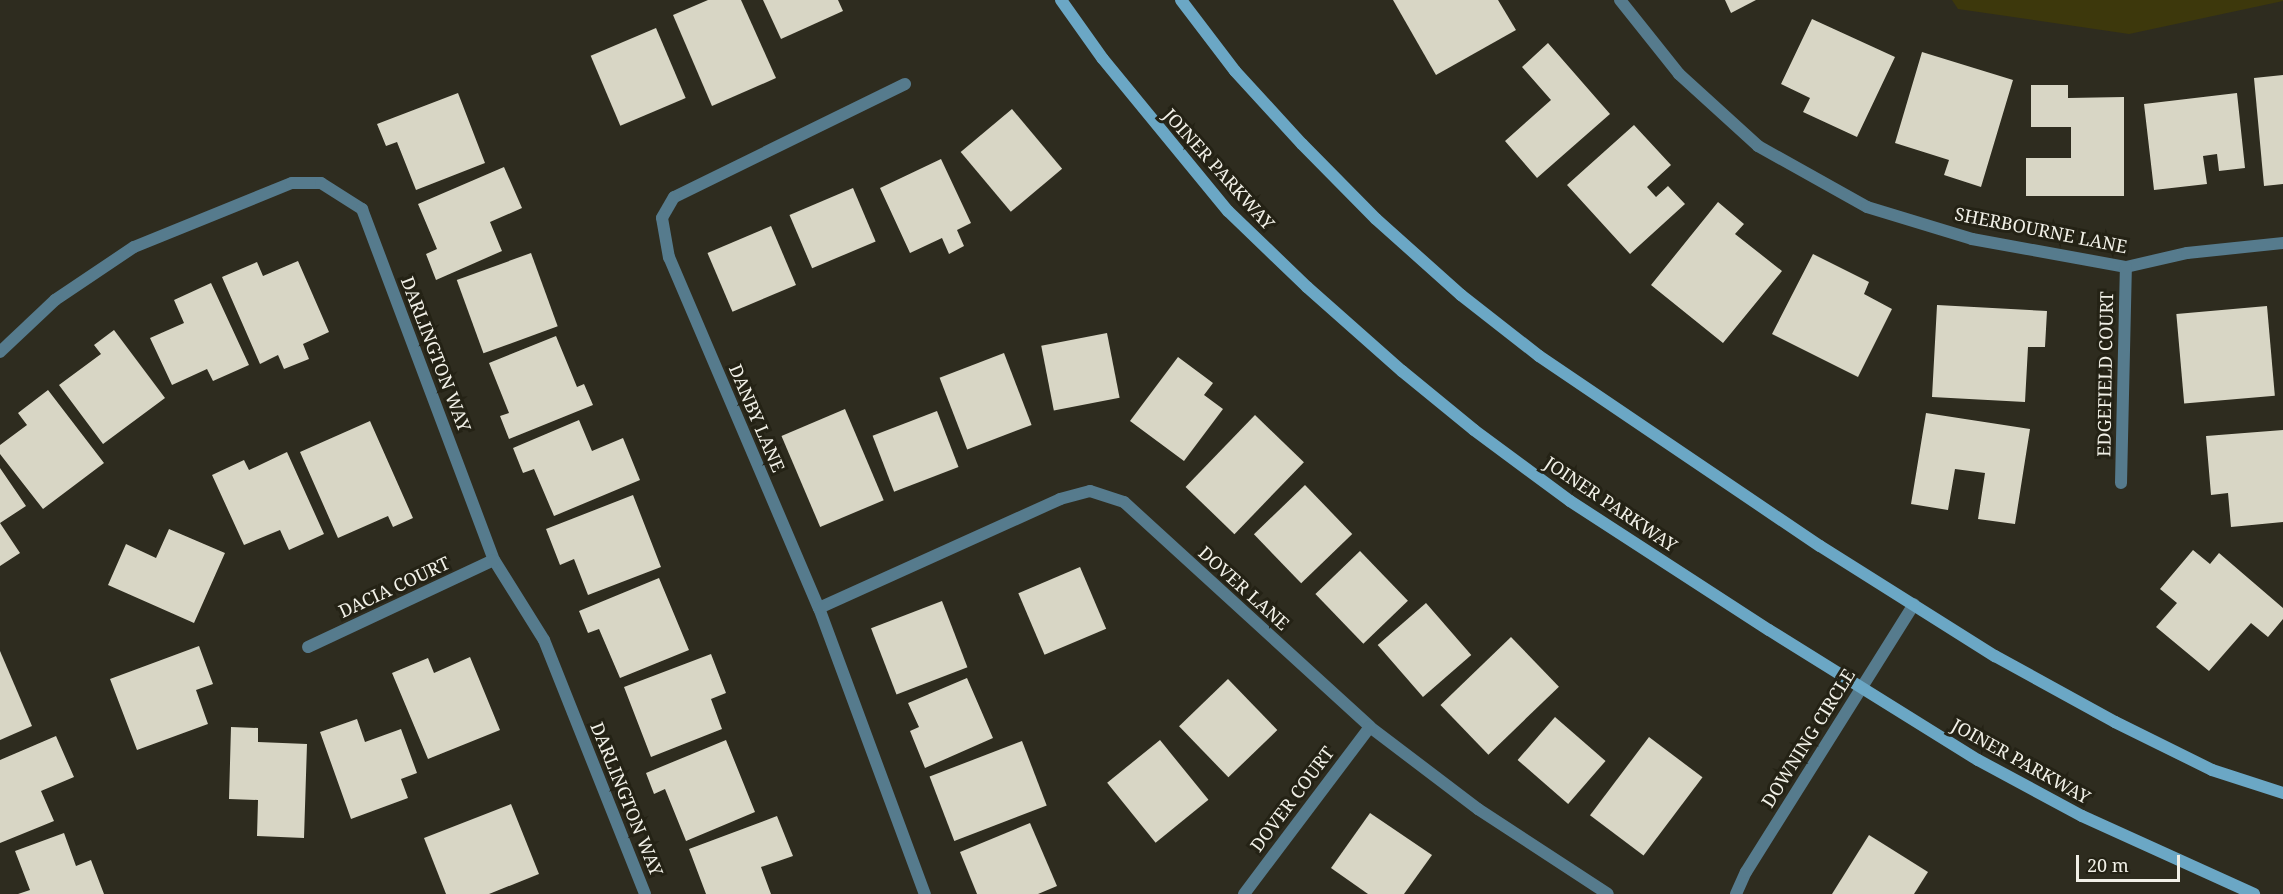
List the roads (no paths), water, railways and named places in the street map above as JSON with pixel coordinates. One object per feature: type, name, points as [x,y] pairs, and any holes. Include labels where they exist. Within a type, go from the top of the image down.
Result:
[{"type":"main road","name":"JOINER PARKWAY","points":[[1061,0],[1110,68],[1228,211],[1307,287],[1402,371],[1474,430],[1570,501],[1860,688],[1978,760],[2082,816],[2254,894]]},
{"type":"main road","points":[[1181,0],[1235,71],[1302,144],[1376,219],[1461,295],[1539,356],[1821,546],[1995,656],[2115,722],[2212,770],[2283,793]]},
{"type":"street","name":"SHERBOURNE LANE","points":[[1620,0],[1679,74],[1758,146],[1867,207],[1972,239],[2126,267],[2187,253],[2283,243]]},
{"type":"street","name":"DANBY LANE","points":[[905,84],[674,197],[662,218],[669,257],[819,609],[925,894]]},
{"type":"street","name":"DARLINGTON WAY","points":[[0,352],[55,300],[134,247],[292,183],[321,183],[362,209],[494,560],[544,640],[645,894]]},
{"type":"street","name":"EDGEFIELD COURT","points":[[2121,483],[2126,267]]},
{"type":"street","name":"DOVER LANE","points":[[819,609],[1060,499],[1090,491],[1124,502],[1370,727],[1478,809],[1608,894]]},
{"type":"street","name":"DACIA COURT","points":[[308,647],[494,560]]},
{"type":"street","name":"DOWNING CIRCLE","points":[[1736,894],[1746,872],[1914,604]]},
{"type":"street","name":"DOVER COURT","points":[[1244,894],[1370,727]]}]
